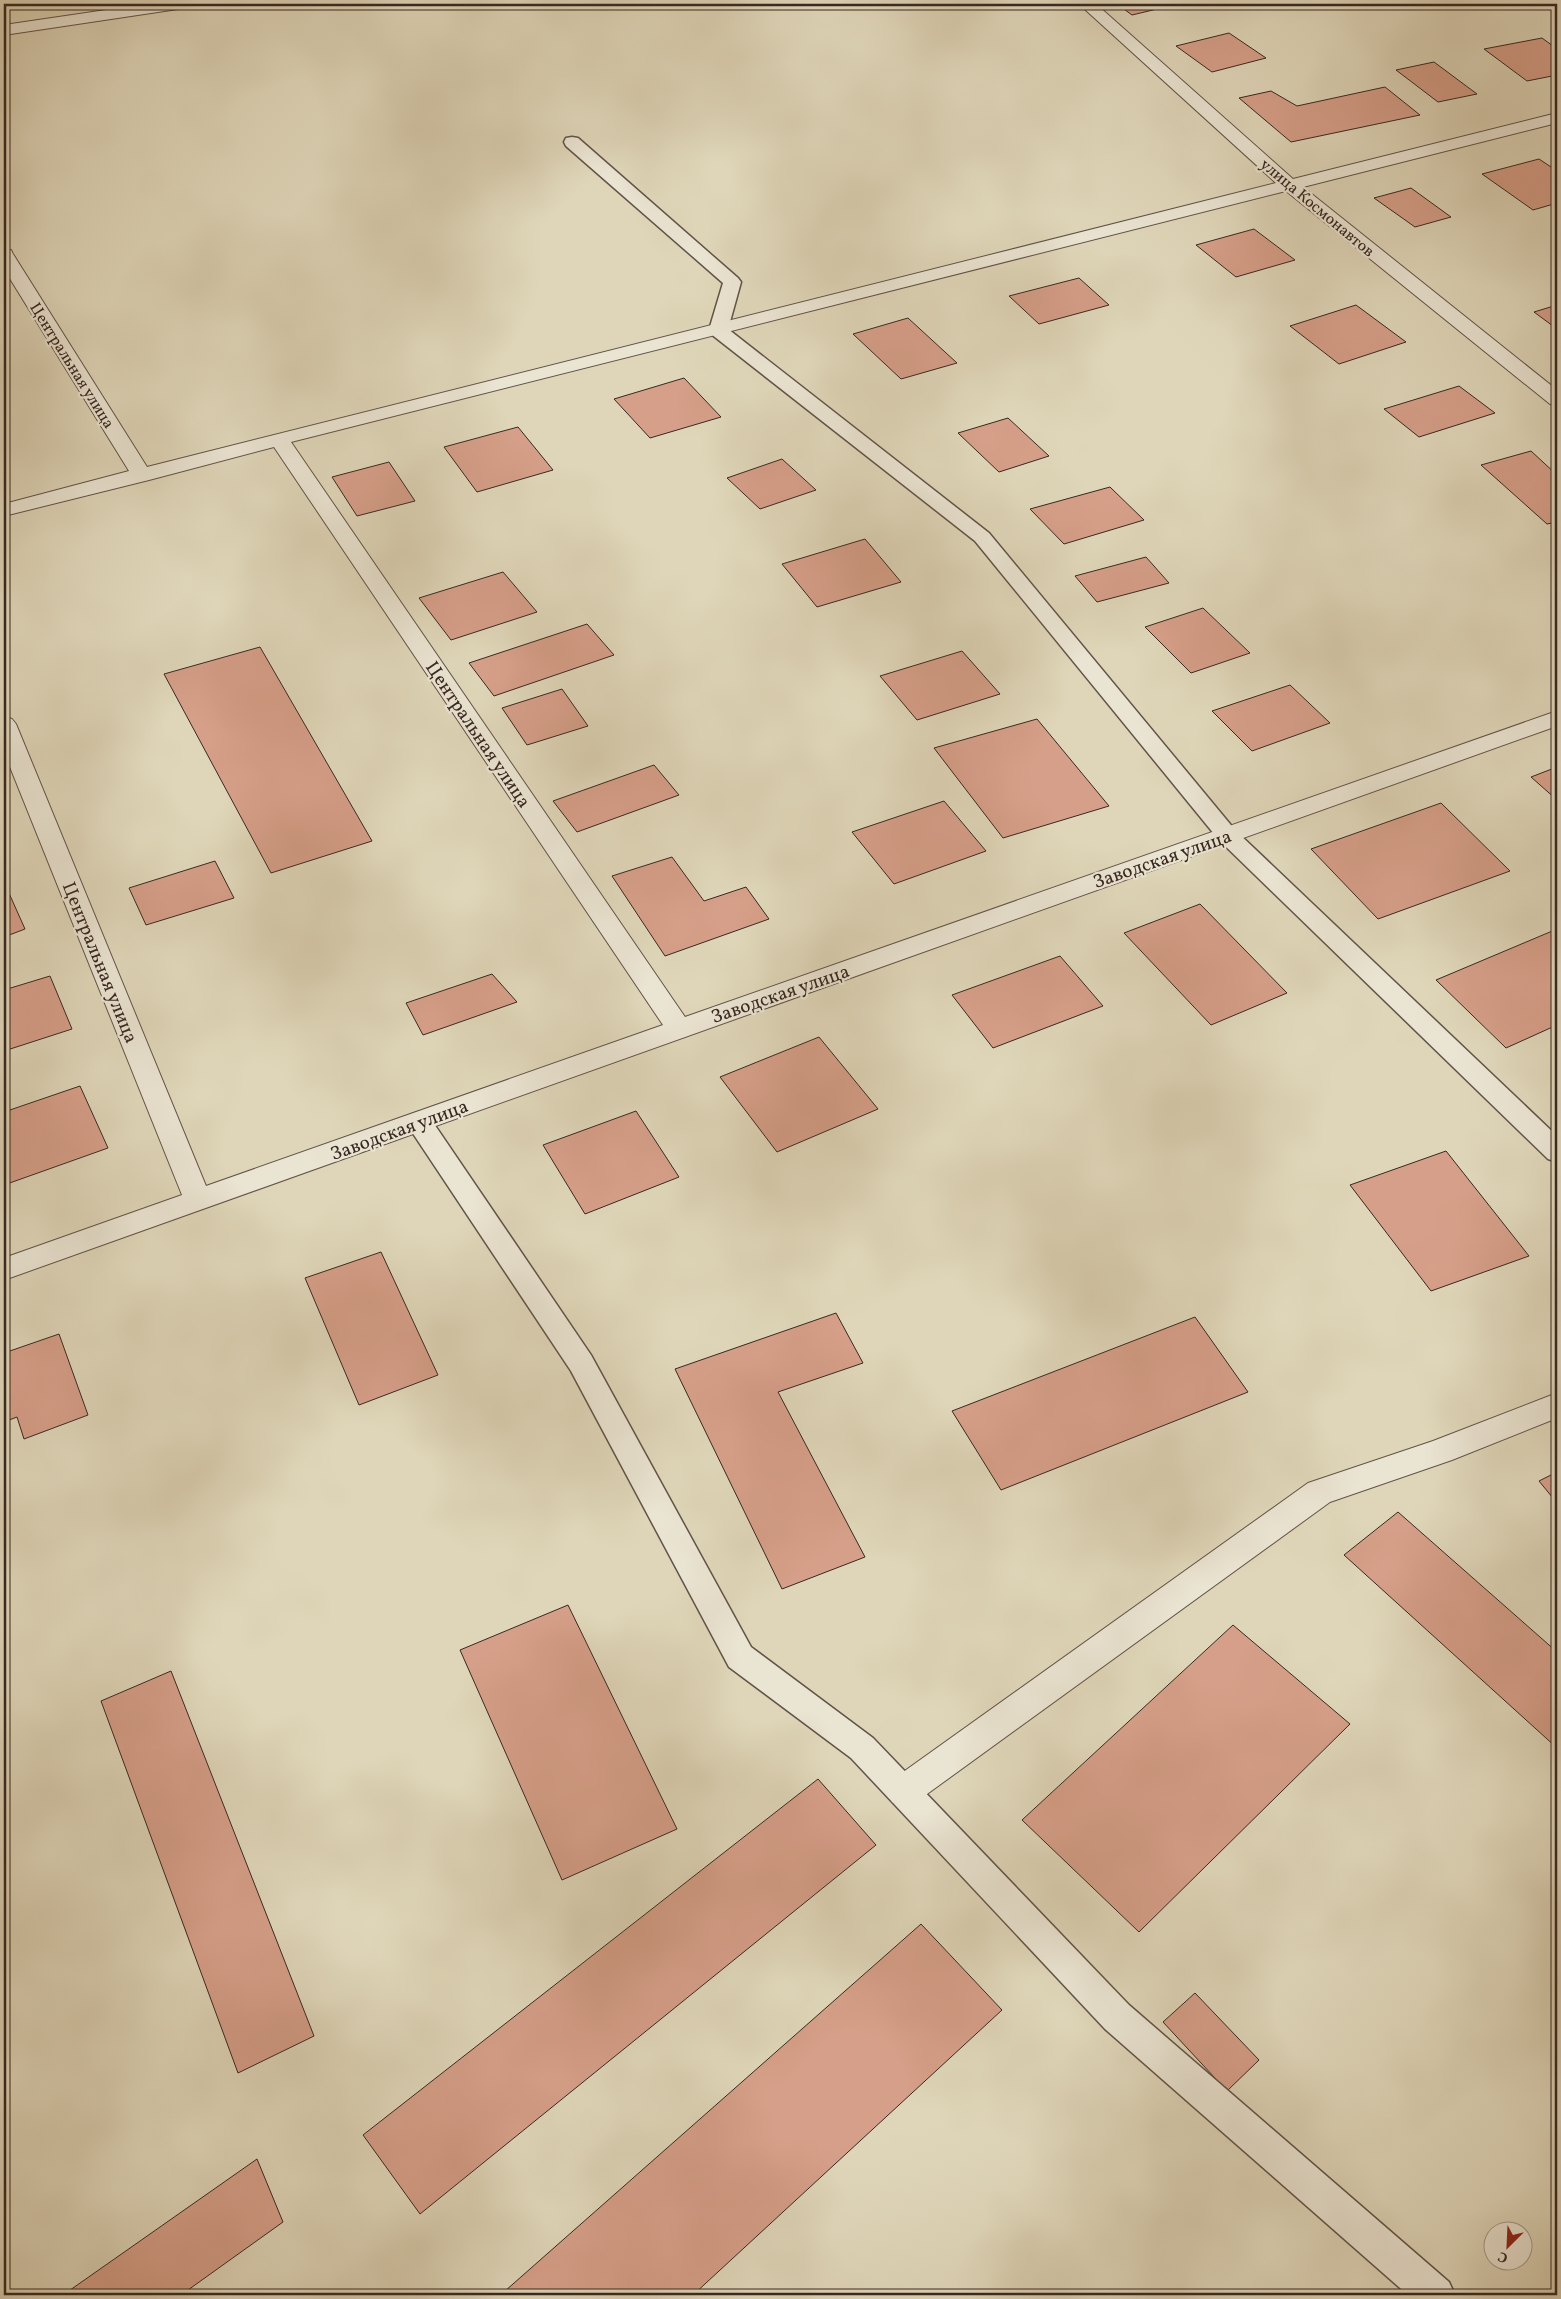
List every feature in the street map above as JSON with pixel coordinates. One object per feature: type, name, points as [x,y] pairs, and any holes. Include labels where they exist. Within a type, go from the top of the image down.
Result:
[{"type":"street","points":[[4,30],[178,4]]},
{"type":"street","name":"улица Космонавтов","points":[[1087,4],[1290,186],[1557,400]]},
{"type":"street","points":[[4,510],[142,476],[279,439],[1557,118]]},
{"type":"street","name":"Центральная улица","points":[[4,254],[142,476]]},
{"type":"street","name":"Центральная улица","points":[[279,439],[679,1029]]},
{"type":"street","name":"Заводская улица","points":[[4,1269],[1557,718]]},
{"type":"street","name":"Центральная улица","points":[[4,724],[198,1200]]},
{"type":"street","points":[[904,1791],[1319,1492],[1441,1452],[1557,1405]]},
{"type":"lane","points":[[572,142],[732,282],[718,330],[982,536],[1227,835],[1557,1152]]},
{"type":"lane","points":[[419,1122],[581,1363],[740,1657],[862,1748],[1117,2017],[1436,2295]]},
{"type":"building","points":[[1117,4],[1178,4],[1132,15]]},
{"type":"building","points":[[1229,33],[1266,58],[1212,72],[1176,46]]},
{"type":"building","points":[[1542,38],[1557,49],[1557,75],[1527,81],[1484,49]]},
{"type":"building","points":[[1434,62],[1477,94],[1438,102],[1396,70]]},
{"type":"building","points":[[1385,87],[1420,115],[1291,142],[1239,98],[1271,91],[1297,106]]},
{"type":"building","points":[[1539,159],[1557,171],[1557,203],[1533,210],[1482,174]]},
{"type":"building","points":[[1411,188],[1451,217],[1415,227],[1374,198]]},
{"type":"building","points":[[1254,229],[1295,260],[1236,277],[1196,245]]},
{"type":"building","points":[[1079,278],[1109,305],[1039,324],[1009,296]]},
{"type":"building","points":[[1356,305],[1406,342],[1339,364],[1290,326]]},
{"type":"building","points":[[1557,305],[1557,329],[1534,312]]},
{"type":"building","points":[[908,318],[957,363],[901,379],[853,334]]},
{"type":"building","points":[[684,378],[721,417],[650,438],[614,399]]},
{"type":"building","points":[[1459,386],[1495,413],[1419,437],[1384,409]]},
{"type":"building","points":[[1008,418],[1049,456],[999,472],[958,433]]},
{"type":"building","points":[[518,427],[553,470],[477,492],[444,447]]},
{"type":"building","points":[[1531,451],[1557,475],[1557,522],[1547,524],[1481,465]]},
{"type":"building","points":[[782,459],[816,490],[760,509],[727,478]]},
{"type":"building","points":[[389,462],[415,501],[357,516],[332,477]]},
{"type":"building","points":[[1110,487],[1144,520],[1064,544],[1030,509]]},
{"type":"building","points":[[865,539],[901,582],[817,607],[782,564]]},
{"type":"building","points":[[1146,557],[1169,583],[1097,602],[1075,576]]},
{"type":"building","points":[[503,572],[537,612],[451,640],[419,598]]},
{"type":"building","points":[[1203,608],[1250,653],[1191,673],[1145,627]]},
{"type":"building","points":[[587,624],[614,655],[494,696],[469,663]]},
{"type":"building","points":[[260,647],[372,841],[271,873],[164,674]]},
{"type":"building","points":[[962,651],[1000,694],[917,720],[880,676]]},
{"type":"building","points":[[1290,685],[1330,723],[1252,751],[1212,711]]},
{"type":"building","points":[[562,689],[588,726],[527,745],[502,708]]},
{"type":"building","points":[[1037,719],[1109,806],[1003,838],[934,748]]},
{"type":"building","points":[[654,765],[679,795],[577,832],[553,801]]},
{"type":"building","points":[[1557,767],[1557,800],[1531,777]]},
{"type":"building","points":[[944,801],[986,851],[894,884],[852,832]]},
{"type":"building","points":[[1441,803],[1510,871],[1378,919],[1311,849]]},
{"type":"building","points":[[672,857],[704,901],[746,887],[769,919],[665,956],[612,876]]},
{"type":"building","points":[[215,861],[234,898],[146,925],[129,888]]},
{"type":"building","points":[[4,882],[25,929],[4,937]]},
{"type":"building","points":[[1200,904],[1287,993],[1211,1025],[1124,933]]},
{"type":"building","points":[[1557,929],[1557,1025],[1506,1048],[1436,980]]},
{"type":"building","points":[[1060,956],[1103,1006],[993,1048],[952,995]]},
{"type":"building","points":[[492,974],[517,1002],[423,1035],[406,1003]]},
{"type":"building","points":[[50,976],[72,1029],[4,1051],[4,990]]},
{"type":"building","points":[[819,1037],[878,1109],[777,1152],[720,1077]]},
{"type":"building","points":[[80,1086],[108,1148],[4,1185],[4,1112]]},
{"type":"building","points":[[636,1111],[679,1177],[585,1214],[543,1145]]},
{"type":"building","points":[[1446,1151],[1529,1256],[1431,1291],[1350,1185]]},
{"type":"building","points":[[381,1252],[438,1375],[359,1405],[305,1278]]},
{"type":"building","points":[[836,1313],[863,1363],[778,1392],[865,1557],[782,1589],[675,1369]]},
{"type":"building","points":[[1195,1317],[1248,1392],[1001,1490],[952,1411]]},
{"type":"building","points":[[59,1334],[88,1415],[24,1439],[17,1417],[4,1422],[4,1353]]},
{"type":"building","points":[[1557,1472],[1557,1503],[1539,1481]]},
{"type":"building","points":[[1398,1512],[1557,1652],[1557,1748],[1344,1555]]},
{"type":"building","points":[[568,1605],[677,1829],[562,1880],[460,1650]]},
{"type":"building","points":[[1233,1625],[1350,1724],[1139,1932],[1022,1820]]},
{"type":"building","points":[[171,1671],[314,2036],[238,2073],[101,1701]]},
{"type":"building","points":[[818,1779],[876,1845],[420,2214],[363,2135]]},
{"type":"building","points":[[921,1924],[1002,2010],[693,2295],[508,2295],[505,2291]]},
{"type":"building","points":[[1195,1993],[1259,2060],[1227,2091],[1163,2022]]},
{"type":"building","points":[[257,2159],[283,2222],[181,2295],[63,2295]]}]
